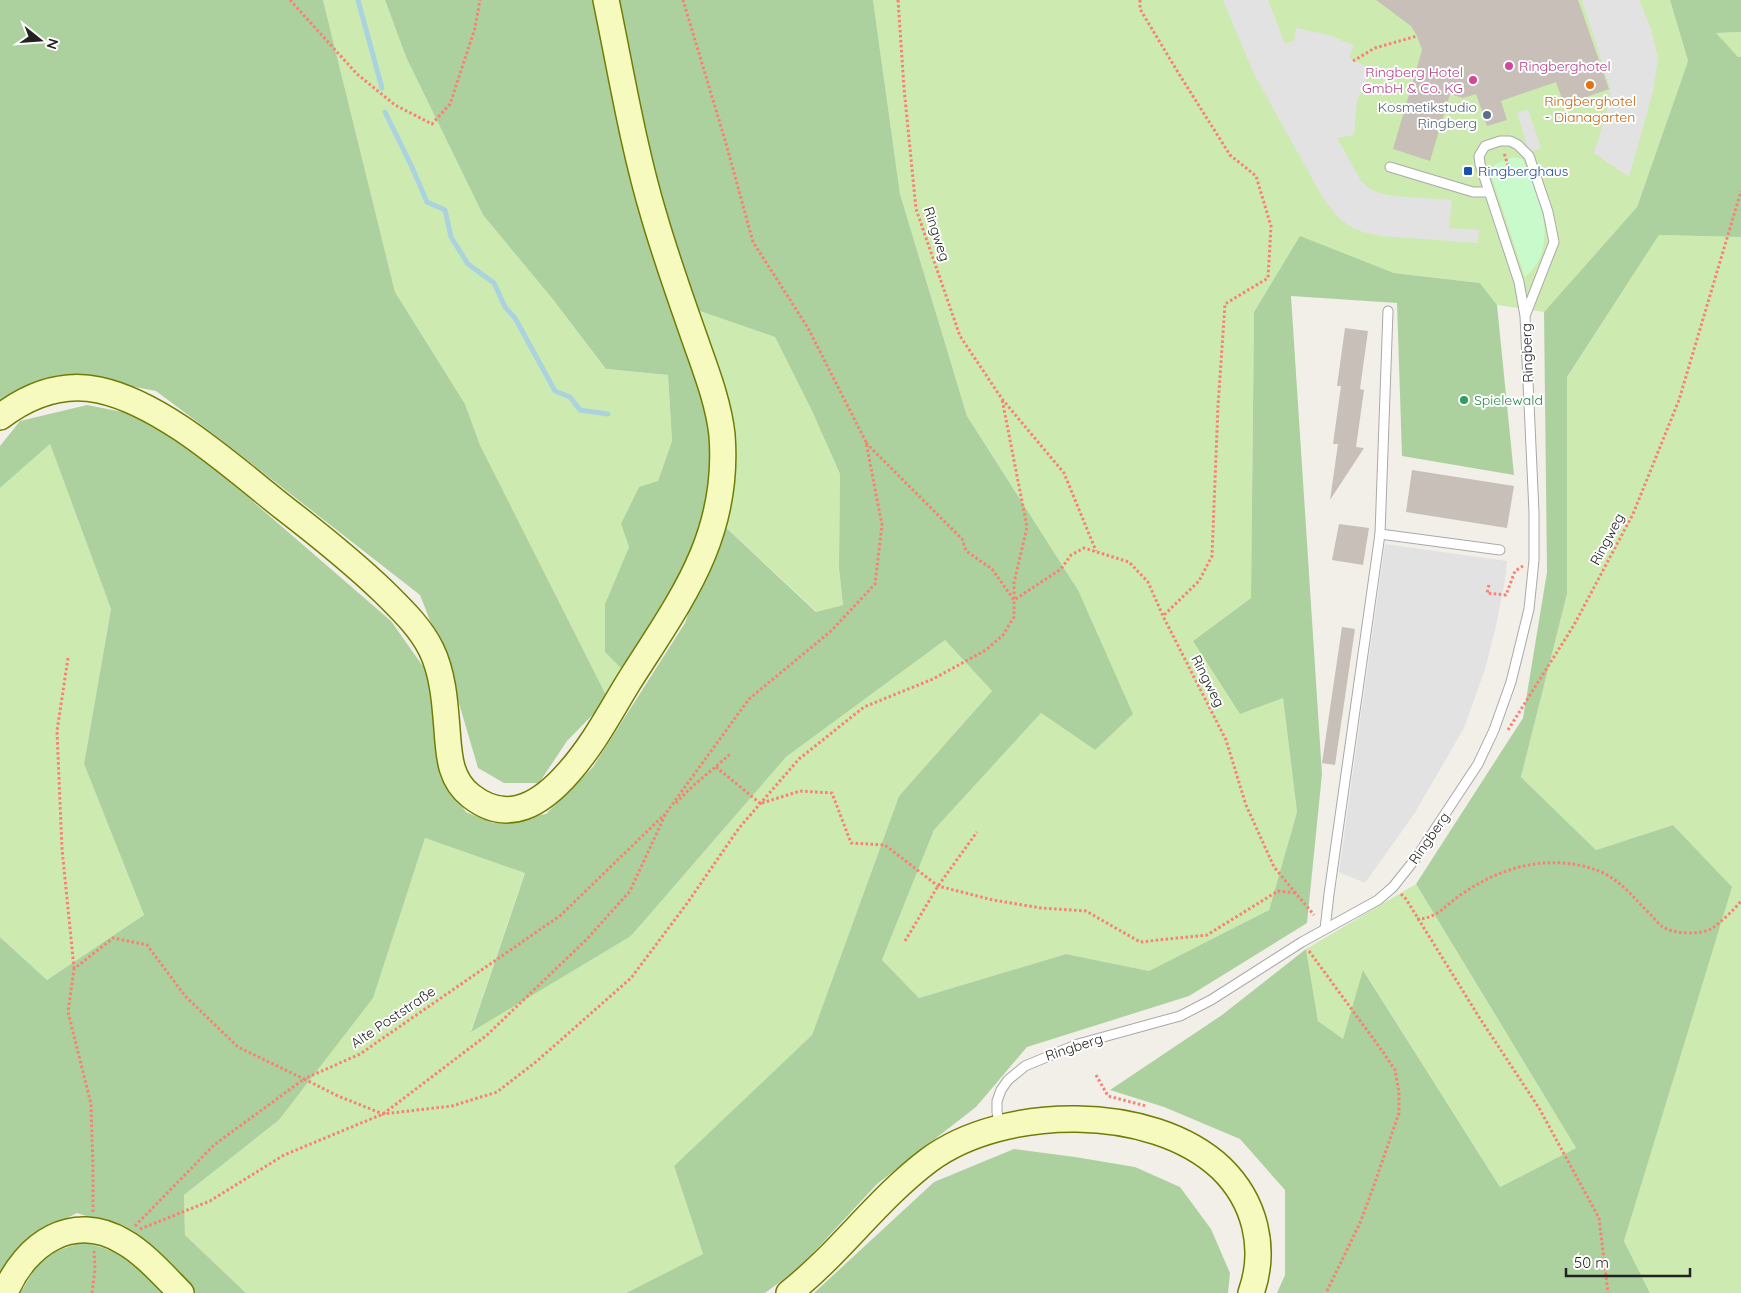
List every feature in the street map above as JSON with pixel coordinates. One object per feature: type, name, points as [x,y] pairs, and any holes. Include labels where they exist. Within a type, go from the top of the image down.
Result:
[{"type":"main road","points":[[0,417],[17,404],[35,396],[74,387],[100,390],[124,398],[146,407],[186,431],[354,563],[407,614],[433,653],[444,697],[449,758],[454,775],[472,797],[487,806],[500,810],[516,810],[532,804],[548,793],[594,741],[677,606],[700,563],[708,543],[718,506],[721,482],[722,434],[718,417],[710,384],[649,199],[639,160],[606,0]]},
{"type":"main road","points":[[789,1293],[803,1282],[874,1209],[932,1159],[952,1147],[1020,1123],[1067,1119],[1114,1122],[1141,1127],[1170,1136],[1216,1164],[1232,1180],[1244,1198],[1254,1220],[1259,1261],[1251,1293]]},
{"type":"main road","points":[[5,1293],[29,1255],[40,1245],[59,1234],[70,1231],[92,1231],[124,1242],[148,1261],[181,1293]]},
{"type":"lane","name":"Ringberg","points":[[1000,1129],[997,1101],[1001,1090],[1008,1080],[1025,1066],[1078,1044],[1180,1016],[1219,995],[1302,942],[1378,900],[1393,887],[1416,858],[1478,764],[1494,730],[1511,682],[1523,638],[1529,609],[1534,550],[1525,316],[1519,282],[1484,181],[1479,156],[1485,146],[1500,141],[1510,141],[1518,145],[1529,156],[1548,212],[1554,242],[1525,316]]},
{"type":"lane","points":[[1390,167],[1473,192],[1488,192]]},
{"type":"lane","points":[[1325,929],[1380,534],[1388,311]]},
{"type":"lane","points":[[1380,534],[1500,550]]},
{"type":"path","points":[[290,0],[356,74],[395,105],[432,124],[450,104],[475,28],[480,0]]},
{"type":"path","name":"Ringweg","points":[[898,0],[904,88],[916,209],[960,336],[1002,399],[1064,473],[1096,551]]},
{"type":"path","points":[[1140,0],[1140,9],[1178,74],[1230,155],[1256,176],[1270,226],[1268,278],[1225,304],[1212,556],[1199,581],[1163,616]]},
{"type":"path","points":[[1353,61],[1375,48],[1417,36]]},
{"type":"path","points":[[1484,181],[1510,172],[1500,141]]},
{"type":"path","name":"Ringweg","points":[[1507,732],[1574,625],[1633,514],[1679,400],[1741,191]]},
{"type":"path","points":[[74,969],[113,938],[147,946],[185,996],[238,1047],[338,1096],[383,1114],[452,1106],[497,1092],[537,1061],[632,978],[739,828],[799,759],[864,706],[933,678],[986,650],[1002,635],[1014,617],[1014,583],[1027,527],[1002,399]]},
{"type":"path","points":[[866,442],[962,539],[966,551],[992,570],[1014,600]]},
{"type":"path","name":"Ringweg","points":[[1014,600],[1061,569],[1071,556],[1084,548],[1129,562],[1148,582],[1163,616],[1226,740],[1246,805],[1274,867],[1325,929]]},
{"type":"path","points":[[1488,585],[1488,593],[1506,595],[1515,571]]},
{"type":"path","points":[[68,658],[57,731],[62,849],[74,969],[68,1012],[91,1104],[94,1170],[92,1231],[95,1269],[92,1293]]},
{"type":"path","name":"Alte Poststraße","points":[[134,1227],[214,1145],[304,1079],[360,1054],[561,915],[666,813],[692,785],[731,753]]},
{"type":"path","points":[[716,767],[761,804]]},
{"type":"path","points":[[761,804],[800,791],[832,793],[852,843],[885,845],[938,886],[994,900],[1041,908],[1086,911],[1140,942],[1207,935],[1278,891],[1296,893]]},
{"type":"path","points":[[905,941],[938,886],[977,832]]},
{"type":"path","points":[[1417,919],[1427,919],[1433,916],[1460,896],[1496,874],[1523,865],[1548,862],[1587,867],[1610,875],[1628,889],[1663,928],[1680,934],[1710,930],[1741,901]]},
{"type":"path","points":[[1393,887],[1406,899],[1479,1017],[1539,1108],[1599,1218],[1608,1293]]},
{"type":"path","points":[[1302,942],[1395,1070],[1399,1092],[1399,1113],[1373,1188],[1360,1223],[1326,1293]]},
{"type":"path","points":[[1096,1075],[1108,1096]]},
{"type":"green space","points":[[0,0],[323,0],[395,292],[465,404],[480,445],[608,699],[567,741],[539,783],[504,783],[478,768],[449,669],[420,595],[156,391],[94,379],[58,375],[12,398],[0,409]]},
{"type":"green space","points":[[323,0],[385,0],[406,57],[483,215],[551,297],[606,369],[668,375],[672,441],[658,481],[621,524],[629,547],[605,604],[626,673],[608,699],[480,445],[465,404],[395,292]]},
{"type":"green space","points":[[385,0],[595,0],[699,377],[712,441],[709,500],[691,560],[626,673],[605,652],[605,604],[629,547],[621,524],[639,487],[658,481],[672,441],[668,375],[606,369],[551,297],[483,215],[406,57]]},
{"type":"green space","points":[[618,0],[873,0],[900,194],[967,416],[1078,590],[1133,714],[1095,750],[1041,713],[934,830],[882,960],[919,998],[1066,954],[1149,971],[1269,910],[1297,812],[1283,698],[1240,714],[1193,641],[1251,598],[1254,312],[1300,236],[1394,273],[1480,283],[1497,305],[1514,475],[1402,456],[1397,303],[1291,296],[1322,774],[1307,923],[1189,996],[1027,1047],[976,1107],[877,1184],[800,1267],[765,1293],[626,1293],[703,1254],[674,1166],[812,1035],[899,796],[992,691],[945,640],[786,757],[631,936],[471,1032],[525,873],[425,838],[373,998],[279,1120],[184,1195],[185,1235],[246,1293],[193,1293],[108,1223],[77,1213],[31,1236],[0,1281],[0,937],[47,980],[144,915],[84,764],[111,609],[50,444],[0,488],[0,446],[20,421],[87,405],[138,415],[206,461],[391,621],[427,672],[444,781],[466,812],[493,823],[546,814],[593,767],[685,623],[721,523],[816,612],[843,605],[839,568],[840,474],[812,411],[775,337],[694,309],[652,172]]},
{"type":"green space","points":[[873,0],[1670,0],[1688,61],[1637,207],[1544,312],[1497,305],[1480,283],[1394,273],[1300,237],[1254,312],[1251,598],[1193,641],[1283,698],[1297,812],[1269,910],[1149,971],[1066,954],[919,998],[882,960],[934,830],[1041,713],[1095,750],[1078,590],[967,416],[900,194]]},
{"type":"green space","points":[[1670,0],[1741,0],[1741,32],[1716,33],[1738,57],[1741,57],[1741,237],[1659,235],[1567,377],[1567,594],[1521,777],[1596,850],[1673,825],[1732,887],[1624,1241],[1650,1293],[1277,1293],[1285,1275],[1285,1190],[1240,1139],[1164,1107],[1110,1090],[1222,1015],[1306,949],[1318,1021],[1343,1039],[1363,970],[1500,1187],[1576,1148],[1416,884],[1523,718],[1547,572],[1544,312],[1637,207],[1688,61]]},
{"type":"green space","points":[[1741,32],[1741,57],[1738,57],[1715,33]]},
{"type":"green space","points":[[1513,157],[1522,159],[1524,162],[1536,191],[1544,222],[1542,252],[1536,265],[1525,277],[1491,174],[1494,165]]},
{"type":"green space","points":[[1659,235],[1741,237],[1741,1293],[1650,1293],[1624,1241],[1731,887],[1673,825],[1596,850],[1521,777],[1567,594],[1567,377]]},
{"type":"green space","points":[[694,309],[775,337],[812,411],[840,474],[839,568],[843,605],[817,612],[721,523]]},
{"type":"green space","points":[[50,444],[111,609],[84,764],[144,915],[47,980],[0,937],[0,488]]},
{"type":"green space","points":[[945,640],[992,691],[899,796],[812,1035],[674,1166],[703,1254],[626,1293],[246,1293],[185,1235],[184,1195],[279,1120],[372,998],[425,838],[525,872],[471,1031],[631,936],[786,757]]},
{"type":"green space","points":[[1416,884],[1576,1148],[1500,1187],[1364,971],[1343,1040],[1318,1021],[1306,949]]},
{"type":"green space","points":[[1014,1149],[1135,1167],[1180,1187],[1211,1229],[1230,1273],[1228,1293],[814,1293],[934,1182]]},
{"type":"green space","points":[[82,1242],[104,1248],[131,1260],[165,1293],[20,1293],[43,1256]]},
{"type":"shaded area","points":[[1223,0],[1268,0],[1285,44],[1294,41],[1296,28],[1329,35],[1354,46],[1349,57],[1371,70],[1357,101],[1354,135],[1337,138],[1361,181],[1370,189],[1382,194],[1452,200],[1449,228],[1479,230],[1478,243],[1381,236],[1363,232],[1348,225],[1336,215],[1323,198],[1254,74]]},
{"type":"shaded area","points":[[1582,0],[1639,0],[1651,28],[1658,58],[1653,91],[1629,177],[1594,153],[1610,101],[1610,87]]},
{"type":"shaded area","points":[[1528,109],[1541,148],[1529,152],[1517,113]]},
{"type":"shaded area","points":[[1385,544],[1507,561],[1496,626],[1485,669],[1464,728],[1414,814],[1365,883],[1339,872]]},
{"type":"building","name":"Ringberghotel","points":[[1376,0],[1578,0],[1609,89],[1564,105],[1556,82],[1501,101],[1507,120],[1487,126],[1476,94],[1463,98],[1450,94],[1430,161],[1393,149],[1422,50],[1411,26]]},
{"type":"building","points":[[1345,328],[1368,331],[1360,389],[1364,390],[1356,447],[1364,448],[1330,500],[1338,444],[1333,444],[1341,386],[1337,386]]},
{"type":"building","points":[[1412,470],[1514,486],[1507,528],[1406,512]]},
{"type":"building","points":[[1339,524],[1369,528],[1363,565],[1332,560]]},
{"type":"building","points":[[1342,627],[1355,629],[1335,765],[1322,763]]},
{"type":"waterway","points":[[358,0],[382,88]]},
{"type":"waterway","points":[[385,112],[427,202],[445,210],[451,237],[468,264],[494,283],[505,307],[515,318],[555,391],[570,397],[580,410],[608,414]]},
{"type":"place","name":"Ringberghotel","points":[[1509,66]]},
{"type":"place","name":"Ringberg Hotel GmbH & Co. KG","points":[[1473,80]]},
{"type":"place","name":"Ringberghotel - Dianagarten","points":[[1590,85]]},
{"type":"place","name":"Kosmetikstudio Ringberg","points":[[1487,115]]},
{"type":"place","name":"Ringberghaus","points":[[1468,171]]},
{"type":"place","name":"Spielewald","points":[[1464,400]]}]
